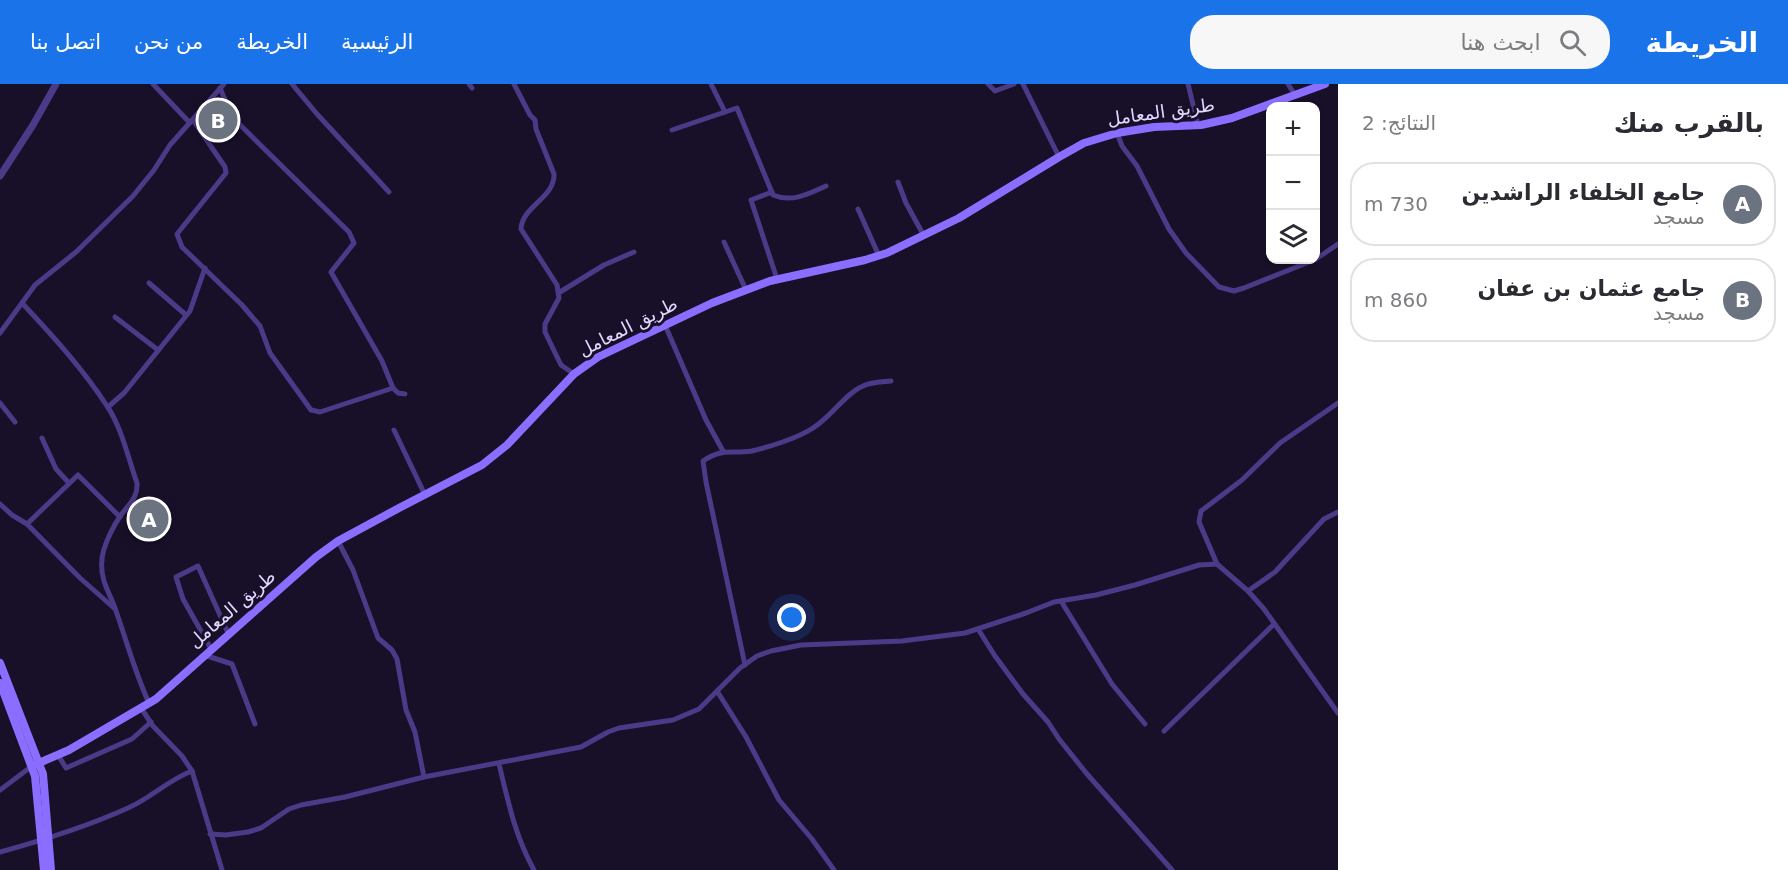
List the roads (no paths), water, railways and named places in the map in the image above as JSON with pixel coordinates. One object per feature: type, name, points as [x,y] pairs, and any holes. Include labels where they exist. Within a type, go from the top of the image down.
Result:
[{"type":"main road","name":"طريق المعامل","points":[[36,765],[150,703],[316,557],[338,541],[482,465],[523,429],[574,374],[598,357],[712,303],[746,290],[777,279],[866,261],[879,256],[959,218],[1084,143],[1117,133],[1154,127],[1198,125],[1232,118],[1325,84]]},
{"type":"main road","points":[[0,663],[36,765]]},
{"type":"main road","points":[[0,683],[36,765],[43,774],[44,870]]},
{"type":"main road","points":[[45,840],[51,870]]},
{"type":"street","points":[[0,176],[56,84]]},
{"type":"street","points":[[153,84],[191,121],[225,167],[226,173],[177,234],[182,247],[242,305],[260,326],[270,353],[310,410],[320,412],[393,388]]},
{"type":"street","points":[[292,84],[310,107],[389,192]]},
{"type":"street","points":[[514,84],[535,120],[536,129],[554,174],[554,181],[550,189],[525,216],[521,229],[560,292],[560,298],[545,324],[544,332],[561,365],[574,374]]},
{"type":"street","points":[[711,84],[724,112]]},
{"type":"street","points":[[988,84],[995,91],[1014,84]]},
{"type":"street","points":[[1023,84],[1059,157]]},
{"type":"street","points":[[1188,84],[1198,125]]},
{"type":"street","points":[[1288,84],[1295,95]]},
{"type":"street","points":[[0,333],[35,285],[76,252],[133,196],[170,145],[222,86],[233,117],[349,232],[354,243],[331,272],[382,361],[393,388],[398,393],[405,394]]},
{"type":"street","points":[[672,130],[737,108],[773,195],[784,200],[803,196],[826,186]]},
{"type":"street","points":[[1117,133],[1122,146],[1137,166],[1170,230],[1186,253],[1220,287],[1234,291],[1303,264]]},
{"type":"street","points":[[898,182],[906,203],[924,236]]},
{"type":"street","points":[[772,192],[751,200],[777,279]]},
{"type":"street","points":[[858,208],[879,256]]},
{"type":"street","points":[[724,242],[746,290]]},
{"type":"street","points":[[1320,256],[1338,244]]},
{"type":"street","points":[[560,292],[604,265],[634,252]]},
{"type":"street","points":[[108,407],[124,393],[190,310],[205,268]]},
{"type":"street","points":[[149,283],[186,315]]},
{"type":"street","points":[[22,303],[50,334],[108,407],[120,433],[137,483],[134,499],[120,517],[106,543],[102,565],[104,580],[116,609],[137,677],[150,703]]},
{"type":"street","points":[[115,317],[158,350]]},
{"type":"street","points":[[665,325],[706,420],[723,451]]},
{"type":"street","points":[[745,665],[703,461],[723,451],[731,453],[754,450],[803,433],[814,428],[861,386],[891,381]]},
{"type":"street","points":[[0,403],[15,422]]},
{"type":"street","points":[[1338,403],[1287,437],[1242,480],[1201,511],[1199,522],[1217,564],[1248,591],[1338,713]]},
{"type":"street","points":[[394,430],[425,495]]},
{"type":"street","points":[[42,438],[56,469],[69,483]]},
{"type":"street","points":[[27,524],[78,475],[120,517]]},
{"type":"street","points":[[0,504],[27,524],[80,578],[116,609]]},
{"type":"street","points":[[1248,591],[1275,573],[1323,519],[1338,512]]},
{"type":"street","points":[[338,541],[353,570],[378,638],[392,650],[397,659],[406,710],[415,732],[424,777]]},
{"type":"street","points":[[210,834],[226,835],[248,832],[261,828],[289,809],[301,805],[345,797],[424,777],[581,747],[619,728],[673,720],[699,709],[757,656],[801,645],[905,641],[978,629],[1061,601],[1136,585],[1199,565],[1217,564]]},
{"type":"street","points":[[228,633],[198,566],[176,577],[183,599],[207,652],[231,664],[255,724]]},
{"type":"street","points":[[1061,601],[1113,684],[1144,724]]},
{"type":"street","points":[[1164,731],[1274,624]]},
{"type":"street","points":[[978,629],[999,663],[1087,774],[1172,870]]},
{"type":"street","points":[[717,691],[746,738],[779,800],[812,839],[834,870]]},
{"type":"street","points":[[141,708],[192,771],[222,870]]},
{"type":"street","points":[[58,755],[66,768],[132,739],[151,722]]},
{"type":"street","points":[[499,764],[512,822],[534,870]]},
{"type":"street","points":[[0,790],[36,765]]},
{"type":"street","points":[[0,852],[45,840],[127,808],[177,776],[192,771]]},
{"type":"place","name":"جامع عثمان بن عفان","points":[[218,120]]},
{"type":"place","name":"جامع الخلفاء الراشدين","points":[[149,519]]}]
